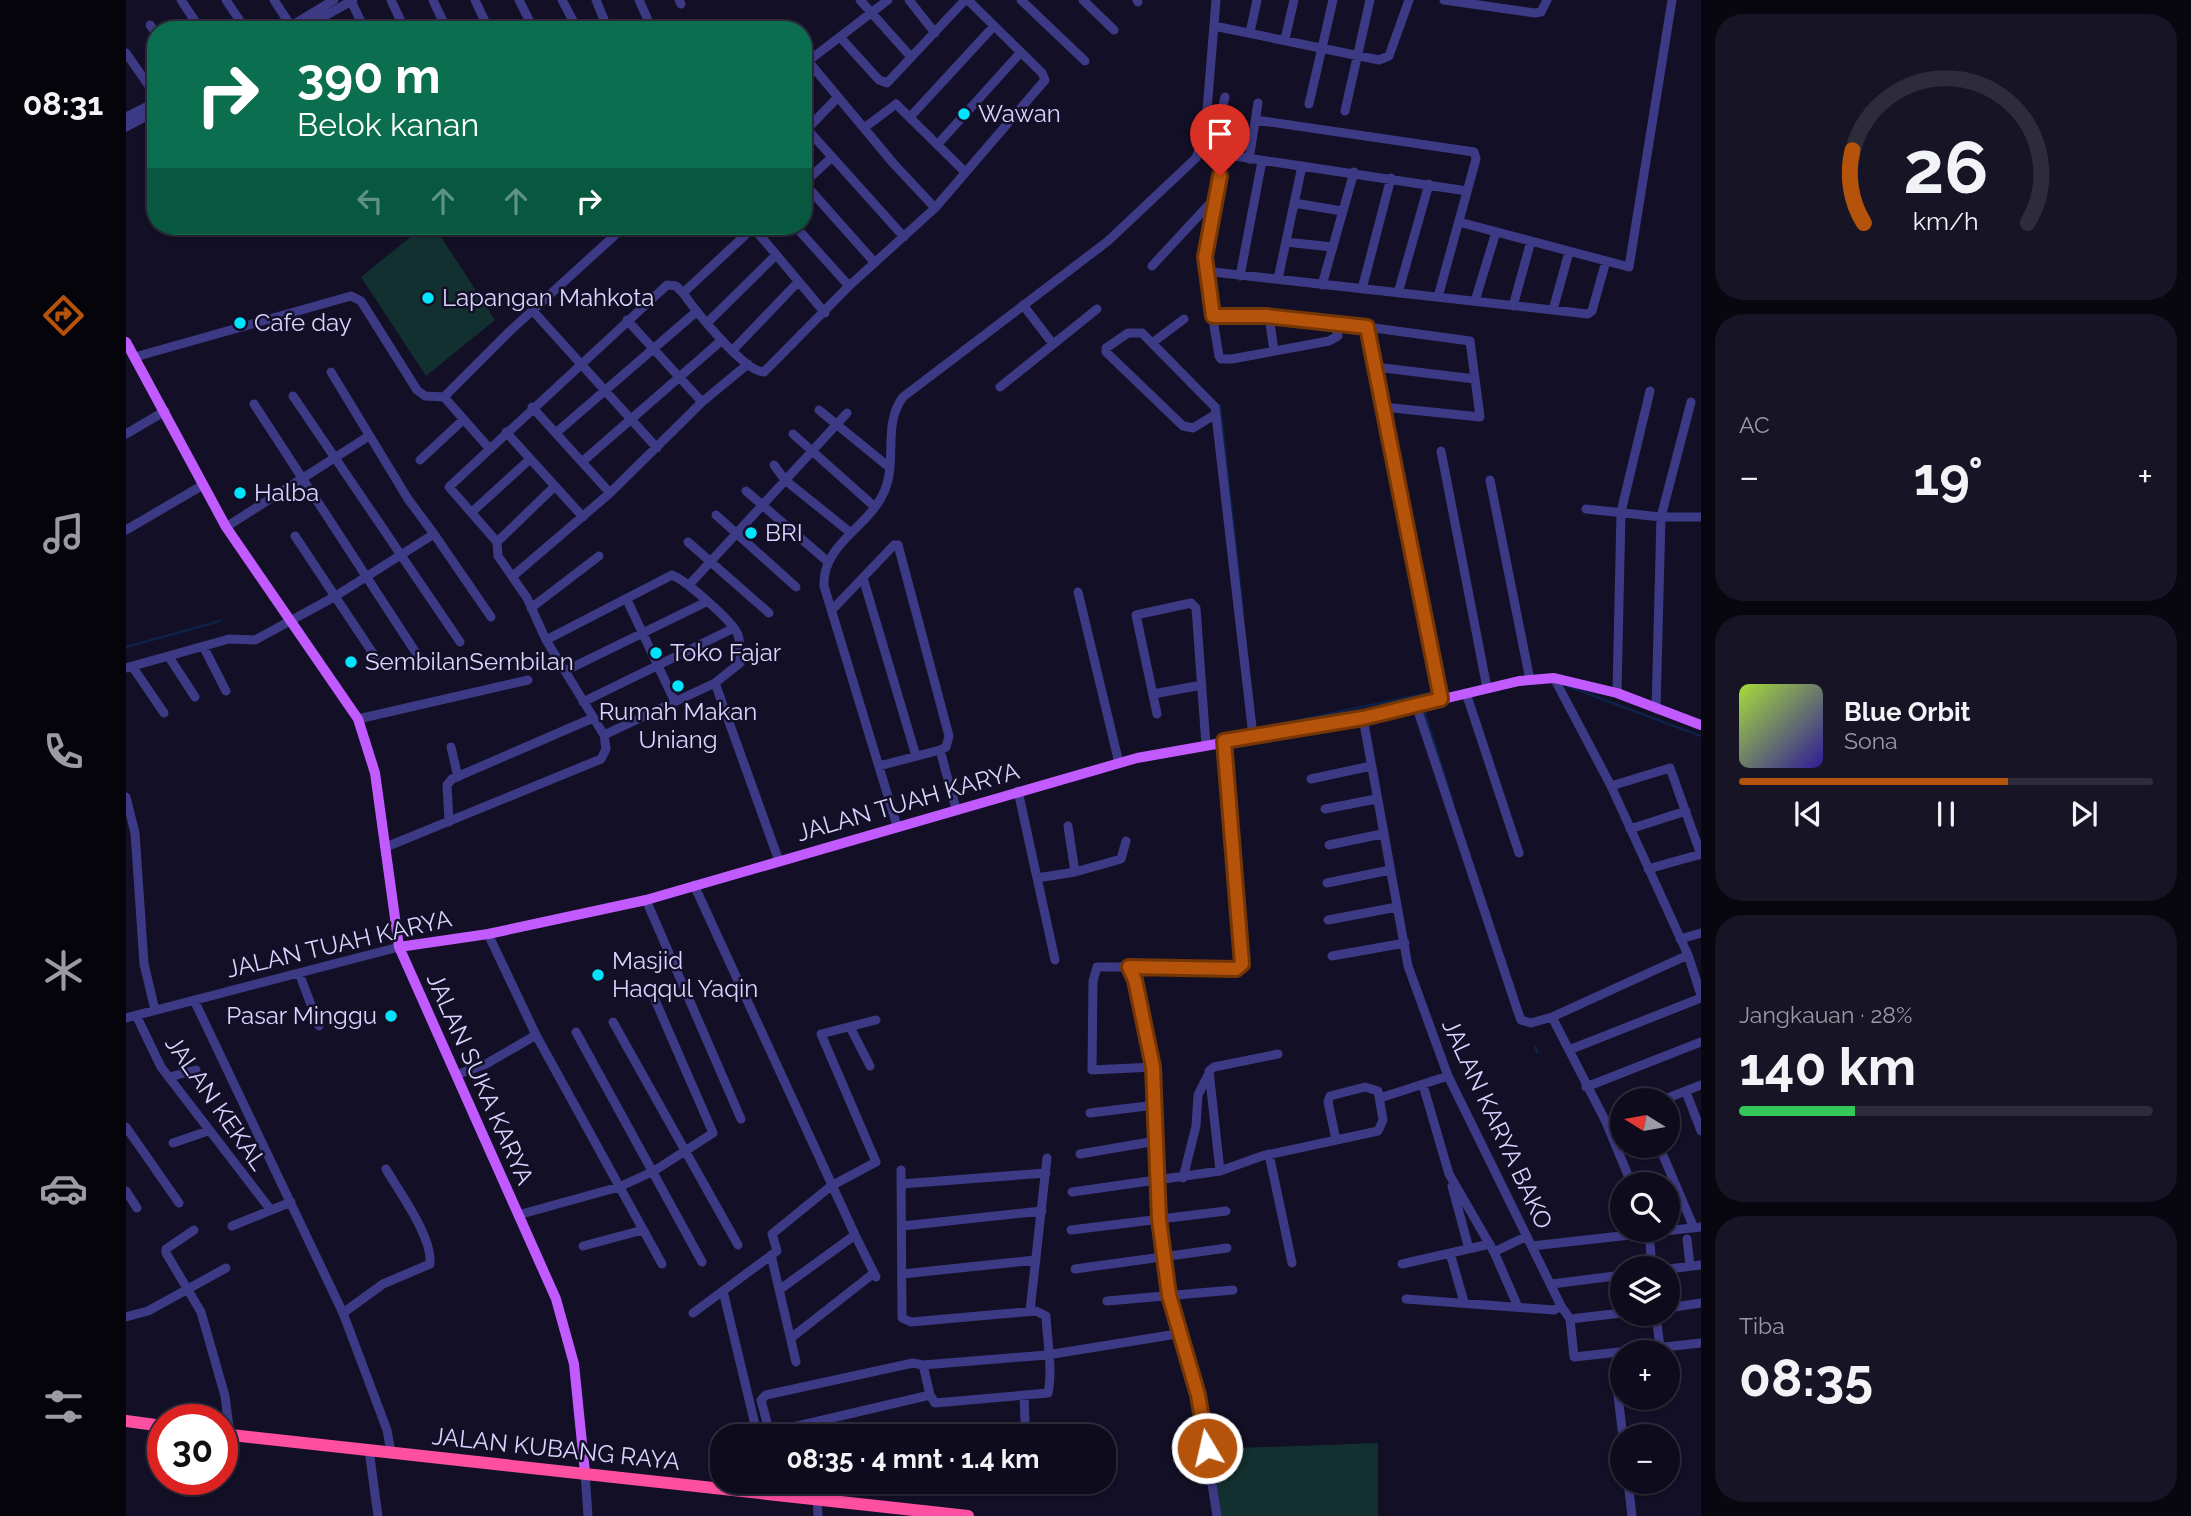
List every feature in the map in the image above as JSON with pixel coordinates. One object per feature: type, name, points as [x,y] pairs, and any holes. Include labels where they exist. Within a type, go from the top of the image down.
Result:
[{"type":"highway","points":[[126,1421],[147,1424]]},
{"type":"highway","name":"JALAN KUBANG RAYA","points":[[238,1436],[585,1473],[710,1483]]},
{"type":"highway","name":"JALAN KUBANG RAYA","points":[[804,1494],[968,1516]]},
{"type":"main road","name":"JALAN SUKA KARYA","points":[[126,342],[226,527],[358,719],[375,773],[399,947],[567,1330],[578,1397],[585,1473]]},
{"type":"main road","name":"JALAN TUAH KARYA","points":[[399,947],[488,934],[646,900],[1119,763],[1224,741],[1363,718],[1530,680],[1554,678],[1617,693],[1701,725]]},
{"type":"street","points":[[181,0],[195,21]]},
{"type":"street","points":[[226,0],[240,21]]},
{"type":"street","points":[[274,0],[287,21]]},
{"type":"street","points":[[312,20],[352,0],[361,21]]},
{"type":"street","points":[[391,0],[401,21]]},
{"type":"street","points":[[433,0],[443,21]]},
{"type":"street","points":[[475,0],[485,21]]},
{"type":"street","points":[[519,0],[530,21]]},
{"type":"street","points":[[562,0],[573,21]]},
{"type":"street","points":[[596,0],[605,21]]},
{"type":"street","points":[[639,0],[648,20]]},
{"type":"street","points":[[860,0],[911,57]]},
{"type":"street","points":[[812,58],[888,0]]},
{"type":"street","points":[[909,0],[935,33]]},
{"type":"street","points":[[386,847],[601,759],[606,749],[604,735],[546,640],[513,576],[498,556],[497,542],[449,487],[531,407],[581,365],[667,285],[676,286],[722,340],[755,371],[764,372],[849,286],[935,208],[964,171],[1045,80],[1042,73],[967,0],[887,83],[883,83],[840,37]]},
{"type":"street","points":[[1021,0],[1084,61]]},
{"type":"street","points":[[1083,0],[1114,30]]},
{"type":"street","points":[[897,826],[824,586],[827,561],[874,507],[889,480],[894,409],[903,397],[1108,241],[1175,180],[1201,150],[1205,135],[1216,0]]},
{"type":"street","points":[[1250,32],[1257,0]]},
{"type":"street","points":[[1285,39],[1294,0]]},
{"type":"street","points":[[1309,104],[1333,0]]},
{"type":"street","points":[[1345,111],[1370,0]]},
{"type":"street","points":[[1214,26],[1379,60],[1389,56],[1409,0]]},
{"type":"street","points":[[1444,0],[1502,4],[1535,13],[1541,12],[1547,0]]},
{"type":"street","points":[[1459,222],[1629,267],[1672,0]]},
{"type":"street","points":[[312,20],[328,2]]},
{"type":"street","points":[[910,117],[994,26]]},
{"type":"street","points":[[939,144],[1021,52]]},
{"type":"street","points":[[126,53],[147,83]]},
{"type":"street","points":[[812,69],[935,208]]},
{"type":"street","points":[[812,123],[838,97]]},
{"type":"street","points":[[1212,152],[1225,97]]},
{"type":"street","points":[[1249,159],[1258,103]]},
{"type":"street","points":[[864,128],[892,104],[896,104],[964,171]]},
{"type":"street","points":[[126,117],[147,106]]},
{"type":"street","points":[[126,127],[147,116]]},
{"type":"street","points":[[1256,120],[1474,152],[1476,159],[1438,297]]},
{"type":"street","points":[[812,138],[904,237]]},
{"type":"street","points":[[1201,150],[1467,191]]},
{"type":"street","points":[[1224,155],[1204,271],[1217,352],[1222,359],[1334,340],[1338,336],[1334,324]]},
{"type":"street","points":[[812,176],[831,158]]},
{"type":"street","points":[[1240,276],[1262,161]]},
{"type":"street","points":[[1278,279],[1303,166]]},
{"type":"street","points":[[1322,285],[1354,172]]},
{"type":"street","points":[[1362,289],[1391,178]]},
{"type":"street","points":[[1398,293],[1429,184]]},
{"type":"street","points":[[812,193],[875,263]]},
{"type":"street","points":[[1152,266],[1216,197]]},
{"type":"street","points":[[1294,203],[1342,211]]},
{"type":"street","points":[[1475,301],[1496,232]]},
{"type":"street","points":[[135,357],[351,296],[361,301],[417,390],[425,396],[444,397],[615,235]]},
{"type":"street","points":[[683,293],[745,235]]},
{"type":"street","points":[[760,235],[825,313]]},
{"type":"street","points":[[803,235],[849,286]]},
{"type":"street","points":[[1513,306],[1531,241]]},
{"type":"street","points":[[1286,242],[1332,247]]},
{"type":"street","points":[[1553,310],[1569,252]]},
{"type":"street","points":[[707,323],[776,255]]},
{"type":"street","points":[[1204,271],[1583,314],[1592,311],[1606,261]]},
{"type":"street","points":[[733,350],[798,282]]},
{"type":"street","points":[[1023,305],[1053,344]]},
{"type":"street","points":[[1000,387],[1097,309]]},
{"type":"street","points":[[533,311],[657,449]]},
{"type":"street","points":[[557,432],[696,312]]},
{"type":"street","points":[[1213,316],[1269,316],[1469,340],[1480,417],[1383,407]]},
{"type":"street","points":[[1269,316],[1274,351]]},
{"type":"street","points":[[1152,343],[1184,319]]},
{"type":"street","points":[[627,320],[702,402]]},
{"type":"street","points":[[1367,327],[1441,699]]},
{"type":"street","points":[[1216,414],[1193,428],[1183,426],[1105,352],[1106,348],[1114,341],[1136,331],[1212,401],[1216,414],[1253,736]]},
{"type":"street","points":[[583,461],[722,340]]},
{"type":"street","points":[[513,576],[610,493],[702,402],[748,364]]},
{"type":"street","points":[[1375,367],[1475,379]]},
{"type":"street","points":[[331,372],[369,436],[491,617]]},
{"type":"street","points":[[1617,693],[1621,512],[1650,391]]},
{"type":"street","points":[[293,396],[460,642]]},
{"type":"street","points":[[444,397],[489,448]]},
{"type":"street","points":[[1656,709],[1661,517],[1691,402]]},
{"type":"street","points":[[254,404],[368,575],[419,659]]},
{"type":"street","points":[[531,407],[557,432],[610,493]]},
{"type":"street","points":[[819,410],[890,468]]},
{"type":"street","points":[[126,433],[165,411]]},
{"type":"street","points":[[689,585],[761,503],[847,413]]},
{"type":"street","points":[[420,460],[463,420]]},
{"type":"street","points":[[506,432],[583,517]]},
{"type":"street","points":[[793,434],[874,507]]},
{"type":"street","points":[[226,527],[369,436]]},
{"type":"street","points":[[1441,451],[1487,688]]},
{"type":"street","points":[[473,512],[529,460]]},
{"type":"street","points":[[774,465],[785,480],[851,533]]},
{"type":"street","points":[[1490,480],[1530,680]]},
{"type":"street","points":[[126,530],[203,485]]},
{"type":"street","points":[[497,542],[554,487]]},
{"type":"street","points":[[746,491],[827,561]]},
{"type":"street","points":[[1586,509],[1661,517],[1701,517]]},
{"type":"street","points":[[716,515],[796,587]]},
{"type":"street","points":[[164,713],[129,667],[236,638],[255,640],[334,597],[434,534]]},
{"type":"street","points":[[295,536],[380,664]]},
{"type":"street","points":[[688,542],[769,613]]},
{"type":"street","points":[[832,610],[894,545],[898,545],[949,736],[946,747],[940,750],[879,766]]},
{"type":"street","points":[[531,607],[599,556]]},
{"type":"street","points":[[546,640],[672,575],[689,585],[734,628],[741,648],[740,663],[715,683],[604,735]]},
{"type":"street","points":[[863,579],[916,756]]},
{"type":"street","points":[[1079,592],[1119,763]]},
{"type":"street","points":[[627,600],[675,702]]},
{"type":"street","points":[[565,671],[706,602]]},
{"type":"street","points":[[1157,714],[1136,615],[1185,602],[1196,608],[1206,745]]},
{"type":"street","points":[[583,702],[734,628]]},
{"type":"street","points":[[203,646],[226,691]]},
{"type":"street","points":[[169,656],[195,697]]},
{"type":"street","points":[[1554,678],[1611,786],[1680,939],[1697,970],[1701,996],[1569,1050]]},
{"type":"street","points":[[358,719],[527,680]]},
{"type":"street","points":[[715,683],[779,861]]},
{"type":"street","points":[[1153,694],[1202,685]]},
{"type":"street","points":[[1465,693],[1519,853]]},
{"type":"street","points":[[1416,705],[1521,1020],[1531,1023],[1552,1017],[1688,955]]},
{"type":"street","points":[[449,822],[447,785],[458,776],[593,718]]},
{"type":"street","name":"JALAN KARYA BAKO","points":[[1363,718],[1408,966],[1448,1076],[1561,1306],[1570,1319]]},
{"type":"street","points":[[1153,1067],[1092,1070],[1094,971],[1097,967],[1236,969],[1242,964],[1224,741]]},
{"type":"street","points":[[451,747],[458,776]]},
{"type":"street","points":[[940,750],[956,809]]},
{"type":"street","points":[[1311,779],[1371,766]]},
{"type":"street","points":[[1611,786],[1670,768],[1701,855],[1648,869]]},
{"type":"street","points":[[1018,791],[1055,960]]},
{"type":"street","points":[[126,797],[135,833],[142,940],[155,1010]]},
{"type":"street","points":[[1325,809],[1376,799]]},
{"type":"street","points":[[1630,829],[1686,811]]},
{"type":"street","points":[[1068,826],[1075,872]]},
{"type":"street","points":[[1329,845],[1382,834]]},
{"type":"street","points":[[1037,877],[1075,872],[1121,859],[1126,841]]},
{"type":"street","points":[[1327,883],[1390,870]]},
{"type":"street","points":[[694,885],[831,1186],[875,1275],[791,1338]]},
{"type":"street","points":[[646,900],[741,1119]]},
{"type":"street","points":[[1328,920],[1396,908]]},
{"type":"street","points":[[1680,939],[1701,933]]},
{"type":"street","points":[[488,934],[536,1035],[662,1264]]},
{"type":"street","points":[[1332,956],[1405,943]]},
{"type":"street","name":"JALAN TUAH KARYA","points":[[131,1016],[399,947]]},
{"type":"street","points":[[1129,967],[1135,980],[1153,1067],[1159,1219],[1169,1295],[1198,1395],[1217,1516]]},
{"type":"street","points":[[299,972],[319,1027]]},
{"type":"street","points":[[194,1000],[343,1313],[387,1430],[391,1452]]},
{"type":"street","points":[[518,1215],[619,1188],[654,1171],[713,1133],[655,1000]]},
{"type":"street","name":"JALAN KEKAL","points":[[131,1016],[169,1077],[270,1209]]},
{"type":"street","points":[[1552,1017],[1606,1122],[1627,1172]]},
{"type":"street","points":[[693,1312],[777,1251],[772,1234],[831,1186],[876,1162],[821,1034],[876,1020]]},
{"type":"street","points":[[613,1022],[683,1152],[738,1245]]},
{"type":"street","points":[[850,1027],[870,1066]]},
{"type":"street","points":[[576,1032],[702,1262]]},
{"type":"street","points":[[456,1075],[486,1063],[536,1035]]},
{"type":"street","points":[[1586,1087],[1701,1042]]},
{"type":"street","points":[[1183,1178],[1196,1126],[1198,1095],[1214,1067],[1278,1054]]},
{"type":"street","points":[[169,1077],[196,1070]]},
{"type":"street","points":[[1209,1074],[1220,1171]]},
{"type":"street","points":[[1380,1098],[1448,1076]]},
{"type":"street","points":[[1423,1085],[1469,1249]]},
{"type":"street","points":[[1680,1094],[1701,1085]]},
{"type":"street","points":[[1072,1192],[1158,1182],[1220,1171],[1269,1154],[1336,1140],[1380,1129],[1383,1120],[1378,1091],[1365,1087],[1330,1097],[1328,1102],[1336,1140]]},
{"type":"street","points":[[1686,1092],[1701,1131]]},
{"type":"street","points":[[1090,1113],[1155,1105]]},
{"type":"street","points":[[1606,1122],[1610,1120]]},
{"type":"street","points":[[126,1127],[178,1203]]},
{"type":"street","points":[[173,1143],[208,1131]]},
{"type":"street","points":[[1080,1154],[1156,1141]]},
{"type":"street","points":[[1269,1154],[1292,1263]]},
{"type":"street","points":[[1030,1311],[1048,1158]]},
{"type":"street","points":[[1665,1158],[1697,1227]]},
{"type":"street","points":[[343,1313],[383,1284],[429,1264],[431,1255],[425,1238],[386,1169]]},
{"type":"street","points":[[901,1170],[901,1315],[906,1321],[1030,1311],[1045,1316],[1048,1393],[935,1403],[930,1395],[923,1365]]},
{"type":"street","points":[[901,1184],[1046,1173]]},
{"type":"street","points":[[1449,1174],[1492,1248],[1518,1307]]},
{"type":"street","points":[[126,1191],[137,1208]]},
{"type":"street","points":[[232,1226],[291,1202]]},
{"type":"street","points":[[902,1226],[1042,1211]]},
{"type":"street","points":[[1071,1230],[1226,1211]]},
{"type":"street","points":[[194,1230],[166,1249],[166,1253],[201,1312],[225,1404]]},
{"type":"street","points":[[583,1246],[643,1230]]},
{"type":"street","points":[[779,1290],[855,1236]]},
{"type":"street","points":[[1402,1264],[1469,1249],[1492,1248],[1527,1236]]},
{"type":"street","points":[[1532,1246],[1610,1239]]},
{"type":"street","points":[[1687,1239],[1690,1266]]},
{"type":"street","points":[[1074,1269],[1227,1248]]},
{"type":"street","points":[[1450,1253],[1464,1302]]},
{"type":"street","points":[[771,1255],[796,1362]]},
{"type":"street","points":[[902,1274],[1035,1260]]},
{"type":"street","points":[[1680,1267],[1701,1265]]},
{"type":"street","points":[[126,1317],[189,1290],[226,1268]]},
{"type":"street","points":[[1552,1284],[1610,1277]]},
{"type":"street","points":[[1107,1301],[1233,1290]]},
{"type":"street","points":[[723,1291],[755,1424]]},
{"type":"street","points":[[1406,1299],[1554,1310],[1561,1306]]},
{"type":"street","points":[[1680,1306],[1701,1303]]},
{"type":"street","points":[[1610,1314],[1570,1319],[1574,1357],[1610,1353]]},
{"type":"street","points":[[767,1424],[761,1399],[766,1395],[913,1363],[923,1365],[1047,1354],[1182,1333]]},
{"type":"street","points":[[1680,1346],[1701,1343]]},
{"type":"street","points":[[814,1424],[930,1395]]},
{"type":"street","points":[[1024,1396],[1025,1422]]},
{"type":"street","points":[[369,1450],[377,1516]]},
{"type":"street","points":[[585,1473],[587,1508]]},
{"type":"street","points":[[1629,1494],[1632,1516]]},
{"type":"street","points":[[817,1497],[818,1516]]},
{"type":"green space","name":"Lapangan Mahkota","points":[[413,235],[440,235],[495,320],[426,376],[361,277]]},
{"type":"green space","points":[[1378,1443],[1378,1516],[1220,1516],[1211,1449]]},
{"type":"waterway","points":[[1220,405],[1243,611]]},
{"type":"waterway","points":[[126,647],[220,621]]},
{"type":"waterway","points":[[1567,686],[1701,736]]},
{"type":"waterway","points":[[1256,729],[1434,692]]},
{"type":"waterway","points":[[1425,713],[1453,803]]},
{"type":"waterway","points":[[1535,1047],[1537,1052]]},
{"type":"place","name":"Wawan","points":[[964,114]]},
{"type":"place","name":"Lapangan Mahkota","points":[[428,298]]},
{"type":"place","name":"Cafe day","points":[[240,323]]},
{"type":"place","name":"Halba","points":[[240,493]]},
{"type":"place","name":"BRI","points":[[751,533]]},
{"type":"place","name":"Toko Fajar","points":[[656,653]]},
{"type":"place","name":"SembilanSembilan","points":[[351,662]]},
{"type":"place","name":"Rumah Makan Uniang","points":[[678,686]]},
{"type":"place","name":"Masjid Haqqul Yaqin","points":[[598,975]]},
{"type":"place","name":"Pasar Minggu","points":[[391,1016]]},
{"type":"route","points":[[1207,1448],[1198,1395],[1169,1295],[1159,1219],[1153,1067],[1135,980],[1129,967],[1236,969],[1242,964],[1224,741],[1302,730],[1441,699],[1367,327],[1266,316],[1213,316],[1204,271],[1220,176]]}]
